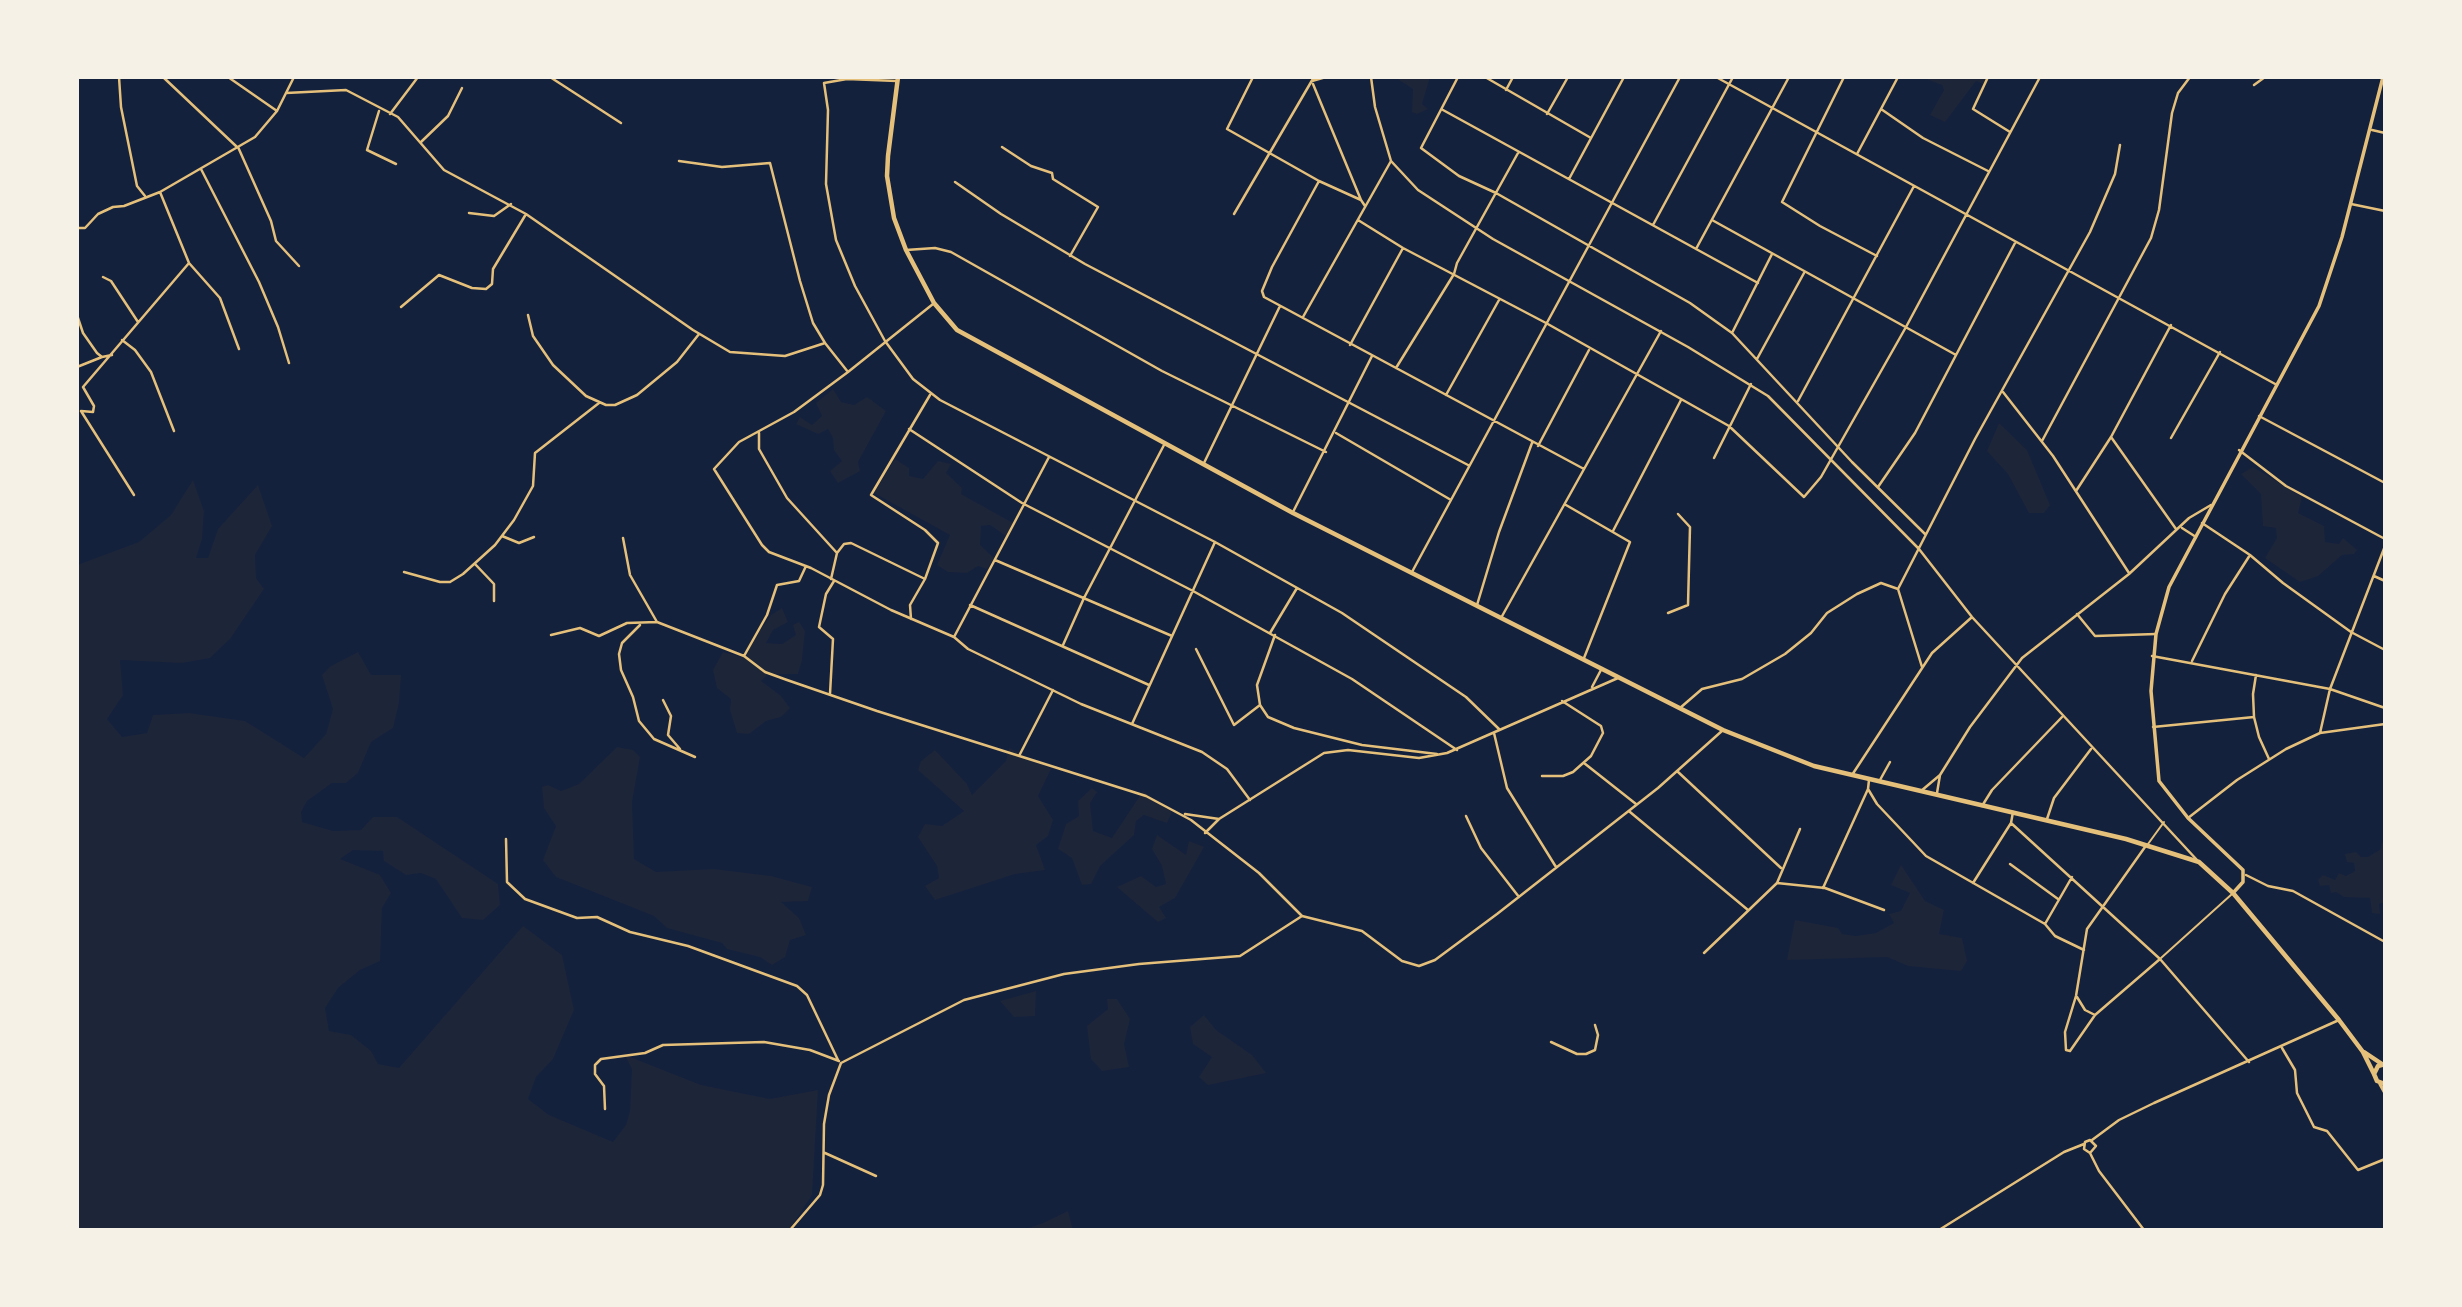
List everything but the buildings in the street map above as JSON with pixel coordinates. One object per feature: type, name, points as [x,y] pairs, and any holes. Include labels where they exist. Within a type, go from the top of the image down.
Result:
[{"type":"highway","points":[[897,79],[891,114],[887,176],[894,218],[906,250],[934,303],[957,330],[1293,513],[1723,730],[1814,766],[2047,819],[2148,845],[2199,862],[2233,893],[2339,1020],[2382,1084]]},
{"type":"highway","points":[[2363,1052],[2383,1064],[2374,1074]]},
{"type":"street","points":[[119,77],[121,107],[137,186],[145,196]]},
{"type":"street","points":[[163,77],[237,147],[271,220],[276,241],[299,266]]},
{"type":"street","points":[[228,77],[277,111]]},
{"type":"street","points":[[77,228],[85,228],[98,214],[113,206],[124,206],[160,192],[261,132],[277,111],[294,77]]},
{"type":"street","points":[[390,114],[418,77]]},
{"type":"street","points":[[550,77],[621,123]]},
{"type":"street","points":[[1253,77],[1226,128],[1319,181],[1361,200]]},
{"type":"street","points":[[1234,214],[1313,81],[1326,77]]},
{"type":"street","points":[[1371,77],[1375,107],[1391,161],[1424,196],[1751,384],[1781,407],[1919,549],[1972,617],[2199,862]]},
{"type":"street","points":[[1458,77],[1443,110],[1420,148],[1459,176],[1496,193],[1690,303],[1732,333],[1838,447],[1925,534]]},
{"type":"street","points":[[1485,77],[1591,138]]},
{"type":"street","points":[[1506,90],[1513,77]]},
{"type":"street","points":[[1548,114],[1569,77]]},
{"type":"street","points":[[1568,180],[1624,77]]},
{"type":"street","points":[[1412,572],[1680,77]]},
{"type":"street","points":[[1716,77],[2277,385]]},
{"type":"street","points":[[1653,226],[1733,77]]},
{"type":"street","points":[[1696,249],[1789,77]]},
{"type":"street","points":[[1844,77],[1782,202],[1877,256]]},
{"type":"street","points":[[1857,155],[1898,77]]},
{"type":"street","points":[[1988,77],[1973,109],[2010,132]]},
{"type":"street","points":[[1358,220],[1403,248],[1546,323],[1589,350],[1729,426],[1804,498],[1821,477],[1906,327],[2040,77]]},
{"type":"street","points":[[2042,441],[2120,299],[2156,225],[2172,113],[2178,93],[2190,77]]},
{"type":"street","points":[[2255,85],[2264,77]]},
{"type":"street","points":[[2383,77],[2372,130],[2319,306],[2239,450],[2169,587],[2152,656],[2153,727],[2159,781],[2188,818],[2246,875],[2268,886],[2293,891],[2385,942]]},
{"type":"street","points":[[897,79],[829,80],[824,87],[828,110],[826,184],[833,229],[855,286],[885,341],[914,379],[930,395],[1215,542],[1376,634],[1466,696],[1500,730]]},
{"type":"street","points":[[1313,81],[1365,206]]},
{"type":"street","points":[[421,142],[448,116],[462,88]]},
{"type":"street","points":[[286,93],[346,90],[404,121],[444,170],[511,204],[699,334],[730,352],[785,356],[825,343]]},
{"type":"street","points":[[1881,109],[1923,138],[1989,171]]},
{"type":"street","points":[[379,110],[367,150],[396,164]]},
{"type":"street","points":[[1443,110],[1758,283]]},
{"type":"street","points":[[2372,130],[2385,133]]},
{"type":"street","points":[[1922,667],[1898,589],[2105,199],[2115,174],[2120,145]]},
{"type":"street","points":[[1002,148],[1031,166],[1052,173],[1053,179],[1098,207],[1070,256]]},
{"type":"street","points":[[1395,369],[1454,274],[1457,263],[1479,229],[1518,153]]},
{"type":"street","points":[[679,161],[722,167],[771,163],[813,323],[848,372]]},
{"type":"street","points":[[1303,318],[1391,161]]},
{"type":"street","points":[[201,169],[259,282],[278,327],[289,363]]},
{"type":"street","points":[[1319,181],[1262,291],[1264,297],[1584,469]]},
{"type":"street","points":[[955,182],[1070,256],[1468,465]]},
{"type":"street","points":[[1798,401],[1914,187]]},
{"type":"street","points":[[160,192],[189,263],[220,298],[239,349]]},
{"type":"street","points":[[469,213],[494,216],[511,204]]},
{"type":"street","points":[[2351,204],[2385,211]]},
{"type":"street","points":[[401,307],[439,275],[472,288],[486,289],[492,284],[493,269],[526,214]]},
{"type":"street","points":[[1712,219],[1956,355]]},
{"type":"street","points":[[1878,487],[1905,450],[2016,242]]},
{"type":"street","points":[[906,250],[935,248],[951,252],[1097,336],[1326,452]]},
{"type":"street","points":[[1350,345],[1403,248]]},
{"type":"street","points":[[1732,333],[1772,254]]},
{"type":"street","points":[[134,495],[81,411],[93,412],[93,401],[83,387],[122,340],[129,337],[138,322],[189,263]]},
{"type":"street","points":[[1756,360],[1804,272]]},
{"type":"street","points":[[103,276],[118,290],[138,322]]},
{"type":"street","points":[[1446,395],[1500,299]]},
{"type":"street","points":[[934,303],[794,412],[735,446],[715,471],[762,545],[911,619],[954,637],[968,649],[1053,690],[1202,752],[1227,769],[1250,800]]},
{"type":"street","points":[[1205,463],[1280,306]]},
{"type":"street","points":[[77,315],[83,333],[102,357]]},
{"type":"street","points":[[528,315],[541,350],[576,387],[599,403],[615,405],[637,395],[677,362],[699,334]]},
{"type":"street","points":[[2076,491],[2111,437],[2171,325]]},
{"type":"street","points":[[1501,618],[1661,331]]},
{"type":"street","points":[[122,340],[135,350],[151,372],[174,431]]},
{"type":"street","points":[[1538,446],[1589,350]]},
{"type":"street","points":[[2171,438],[2220,352]]},
{"type":"street","points":[[77,366],[111,355]]},
{"type":"street","points":[[1293,513],[1372,356]]},
{"type":"street","points":[[1714,458],[1751,384]]},
{"type":"street","points":[[2003,392],[2042,441],[2129,574]]},
{"type":"street","points":[[911,619],[910,605],[925,579],[937,548],[936,538],[871,496],[930,395]]},
{"type":"street","points":[[1612,532],[1681,400]]},
{"type":"street","points":[[404,572],[450,582],[475,564],[502,536],[533,486],[535,453],[599,403]]},
{"type":"street","points":[[2259,416],[2385,483]]},
{"type":"street","points":[[909,429],[1022,503],[1193,591],[1275,635],[1291,648],[1352,679],[1457,750]]},
{"type":"street","points":[[759,432],[759,449],[787,498],[837,553]]},
{"type":"street","points":[[1335,432],[1451,500]]},
{"type":"street","points":[[2111,437],[2176,530]]},
{"type":"street","points":[[1477,605],[1499,533],[1532,443]]},
{"type":"street","points":[[1063,645],[1084,598],[1164,445]]},
{"type":"street","points":[[2239,450],[2286,486],[2385,539]]},
{"type":"street","points":[[954,637],[1022,503],[1049,457]]},
{"type":"street","points":[[1566,505],[1629,540],[1630,544],[1583,660]]},
{"type":"street","points":[[1921,791],[1940,775],[1970,727],[2031,649],[2129,574],[2176,530],[2182,528],[2189,518],[2211,505]]},
{"type":"street","points":[[1668,613],[1688,605],[1690,527],[1678,514]]},
{"type":"street","points":[[2202,523],[2250,555],[2283,583],[2351,632],[2385,650]]},
{"type":"street","points":[[2182,528],[2196,537]]},
{"type":"street","points":[[502,536],[519,543],[534,537]]},
{"type":"street","points":[[623,538],[630,575],[657,622]]},
{"type":"street","points":[[1132,724],[1215,542]]},
{"type":"street","points":[[830,694],[833,639],[819,627],[837,553],[844,544],[851,543],[925,579]]},
{"type":"street","points":[[2320,733],[2330,689],[2385,546]]},
{"type":"street","points":[[2192,661],[2225,594],[2250,555]]},
{"type":"street","points":[[995,560],[1172,636]]},
{"type":"street","points":[[475,564],[494,584],[494,601]]},
{"type":"street","points":[[744,656],[767,615],[777,585],[799,581],[806,566]]},
{"type":"street","points":[[2374,576],[2385,582]]},
{"type":"street","points":[[1681,708],[1702,689],[1742,679],[1785,654],[1811,634],[1827,613],[1857,594],[1881,583],[1898,589]]},
{"type":"street","points":[[1270,633],[1297,587]]},
{"type":"street","points":[[970,605],[1150,685]]},
{"type":"street","points":[[2077,614],[2095,636],[2156,634]]},
{"type":"street","points":[[1852,775],[1922,667],[1949,636],[1972,617]]},
{"type":"street","points":[[551,635],[580,628],[599,636],[627,623],[639,625],[657,622],[744,656],[765,672],[1155,799],[1182,814],[1259,873],[1302,916],[1350,927],[1379,942],[1410,965],[1427,964],[1519,897],[1629,811],[1723,730]]},
{"type":"street","points":[[639,625],[622,643],[619,654],[621,670],[645,731],[662,745],[680,749],[695,757]]},
{"type":"street","points":[[1275,635],[1259,675],[1259,705],[1263,712],[1278,722],[1348,741],[1440,755]]},
{"type":"street","points":[[1196,649],[1234,725],[1259,705]]},
{"type":"street","points":[[2152,656],[2192,661],[2330,689],[2385,708]]},
{"type":"street","points":[[1592,687],[1602,668]]},
{"type":"street","points":[[2257,675],[2253,694],[2254,717],[2269,759]]},
{"type":"street","points":[[1205,833],[1220,819],[1317,756],[1330,751],[1348,750],[1419,758],[1440,755],[1457,750],[1619,677]]},
{"type":"street","points":[[1019,756],[1053,690]]},
{"type":"street","points":[[663,700],[671,716],[668,735],[680,749]]},
{"type":"street","points":[[1542,776],[1568,775],[1584,762],[1596,747],[1603,727],[1562,701]]},
{"type":"street","points":[[1982,806],[1992,790],[2063,716]]},
{"type":"street","points":[[2153,727],[2254,717]]},
{"type":"street","points":[[2188,818],[2269,759],[2320,733],[2385,723]]},
{"type":"street","points":[[1494,733],[1507,788],[1556,867]]},
{"type":"street","points":[[1348,741],[1348,750]]},
{"type":"street","points":[[2047,819],[2054,798],[2092,748]]},
{"type":"street","points":[[1584,762],[1637,804]]},
{"type":"street","points":[[1880,780],[1890,762]]},
{"type":"street","points":[[1677,771],[1781,868]]},
{"type":"street","points":[[1937,793],[1940,775]]},
{"type":"street","points":[[1823,888],[1868,789],[1869,777]]},
{"type":"street","points":[[1868,789],[1886,815],[1926,856],[2045,924],[2055,936],[2084,950]]},
{"type":"street","points":[[1629,811],[1748,910]]},
{"type":"street","points":[[1973,883],[2011,823],[2013,812]]},
{"type":"street","points":[[1182,814],[1220,819]]},
{"type":"street","points":[[1466,816],[1481,848],[1519,897]]},
{"type":"street","points":[[2011,823],[2160,960],[2249,1062]]},
{"type":"street","points":[[1704,953],[1777,883],[1781,868],[1800,829]]},
{"type":"street","points":[[506,839],[507,883],[525,899],[577,918],[597,917],[630,932],[688,946],[797,986],[807,995],[840,1062],[829,1095],[824,1124],[825,1153],[820,1195],[790,1230]]},
{"type":"street","points":[[2148,845],[2087,929],[2077,996],[2064,1044],[2068,1051],[2095,1015],[2160,960]]},
{"type":"street","points":[[2010,863],[2058,899]]},
{"type":"street","points":[[2233,893],[2246,875]]},
{"type":"street","points":[[2045,924],[2072,877]]},
{"type":"street","points":[[1777,883],[1823,888],[1884,911]]},
{"type":"street","points":[[606,1109],[604,1086],[594,1069],[598,1062],[645,1053],[663,1045],[764,1042],[810,1049],[840,1062],[964,1000],[1064,974],[1139,964],[1240,956],[1302,916]]},
{"type":"street","points":[[2077,996],[2081,1007],[2095,1015]]},
{"type":"street","points":[[1939,1230],[2064,1152],[2092,1140],[2119,1121],[2339,1020]]},
{"type":"street","points":[[1551,1042],[1577,1054],[1586,1054],[1595,1050],[1598,1035],[1595,1025]]},
{"type":"street","points":[[2282,1048],[2295,1070],[2297,1093],[2314,1127],[2327,1131],[2358,1170],[2385,1159]]},
{"type":"street","points":[[2382,1084],[2385,1093]]},
{"type":"street","points":[[2090,1153],[2096,1146],[2092,1140]]},
{"type":"street","points":[[2084,1144],[2085,1151],[2090,1153],[2099,1171],[2144,1230]]},
{"type":"street","points":[[825,1153],[876,1176]]},
{"type":"lane","points":[[2148,845],[2164,822]]},
{"type":"lane","points":[[2160,960],[2233,893]]},
{"type":"shaded area","points":[[1400,77],[1430,77],[1422,104],[1428,109],[1417,114],[1412,112],[1413,89],[1399,80]]},
{"type":"shaded area","points":[[1921,77],[1986,77],[1983,84],[1976,81],[1945,122],[1930,115],[1944,90],[1942,85]]},
{"type":"shaded area","points":[[833,389],[841,402],[854,405],[867,397],[886,411],[858,462],[860,471],[838,483],[830,471],[842,461],[834,450],[833,438],[828,429],[818,434],[796,424],[800,417],[812,425],[822,416],[816,403]]},
{"type":"shaded area","points":[[1999,423],[2027,450],[2050,505],[2044,513],[2029,513],[2008,474],[1987,451]]},
{"type":"shaded area","points":[[895,459],[909,468],[909,476],[923,479],[938,461],[951,464],[946,473],[962,488],[961,494],[1013,523],[1006,536],[990,525],[981,526],[980,545],[994,558],[987,569],[978,566],[967,573],[948,572],[937,565],[950,535],[874,493]]},
{"type":"shaded area","points":[[2253,467],[2302,497],[2298,513],[2324,526],[2325,542],[2339,544],[2343,538],[2357,550],[2354,554],[2342,555],[2318,576],[2300,582],[2265,558],[2277,538],[2276,528],[2263,526],[2261,494],[2241,474]]},
{"type":"shaded area","points":[[193,480],[204,511],[202,539],[196,558],[208,558],[218,529],[258,485],[272,526],[255,555],[256,578],[264,589],[230,639],[210,658],[182,663],[120,660],[123,695],[107,719],[122,737],[147,733],[153,715],[189,713],[245,721],[304,758],[326,734],[333,709],[322,675],[331,666],[358,652],[371,675],[401,675],[399,703],[393,728],[371,742],[358,773],[346,783],[332,783],[307,801],[301,812],[302,822],[333,831],[361,830],[373,817],[397,817],[498,884],[500,905],[483,920],[462,918],[436,879],[421,873],[406,875],[384,861],[383,851],[353,850],[340,859],[380,875],[391,893],[382,908],[380,961],[360,970],[338,988],[325,1008],[329,1031],[351,1035],[371,1051],[378,1064],[399,1068],[523,926],[562,955],[574,1010],[553,1059],[536,1077],[528,1099],[549,1115],[613,1142],[626,1125],[630,1111],[632,1069],[625,1055],[701,1085],[770,1099],[818,1090],[812,1195],[789,1230],[77,1230],[77,565],[139,542],[171,515]]},
{"type":"shaded area","points":[[782,608],[788,622],[773,630],[766,643],[782,644],[796,635],[793,625],[799,622],[805,631],[798,674],[768,674],[761,681],[781,696],[790,708],[781,717],[766,721],[749,734],[737,733],[730,710],[731,699],[717,688],[713,670],[723,652],[742,657],[771,615]]},
{"type":"shaded area","points":[[617,747],[633,750],[640,757],[632,802],[634,859],[656,872],[714,869],[771,876],[812,887],[808,901],[781,902],[799,918],[806,935],[790,940],[785,957],[772,965],[760,957],[727,949],[722,943],[667,928],[654,916],[556,877],[543,860],[556,826],[544,808],[542,787],[548,785],[561,791],[579,784]]},
{"type":"shaded area","points":[[1009,748],[1051,769],[1038,796],[1053,820],[1048,836],[1036,845],[1045,870],[1015,874],[935,900],[925,886],[939,878],[937,866],[918,837],[925,824],[942,826],[964,811],[918,770],[921,761],[935,750],[967,784],[972,795],[1006,761]]},
{"type":"shaded area","points":[[1092,788],[1097,792],[1090,803],[1093,831],[1112,838],[1143,791],[1172,812],[1167,823],[1144,815],[1136,821],[1134,835],[1100,866],[1091,884],[1082,885],[1072,858],[1058,849],[1066,824],[1079,816],[1078,801]]},
{"type":"shaded area","points":[[1157,835],[1186,855],[1189,841],[1204,847],[1175,898],[1159,907],[1166,918],[1158,922],[1117,887],[1141,876],[1156,887],[1166,884],[1162,866],[1152,849]]},
{"type":"shaded area","points":[[2382,841],[2385,846],[2385,902],[2379,904],[2380,914],[2372,913],[2370,898],[2344,897],[2336,892],[2331,893],[2329,885],[2320,886],[2318,880],[2323,875],[2335,880],[2339,873],[2346,876],[2355,871],[2354,863],[2347,862],[2345,854],[2356,852],[2361,857],[2368,857],[2381,849]]},
{"type":"shaded area","points":[[1901,865],[1925,901],[1944,910],[1939,934],[1962,938],[1967,961],[1961,971],[1908,966],[1887,957],[1787,960],[1795,920],[1838,928],[1842,934],[1856,936],[1876,933],[1894,923],[1889,914],[1901,911],[1910,893],[1891,885]]},
{"type":"shaded area","points":[[1036,991],[1035,1016],[1014,1017],[1000,1001]]},
{"type":"shaded area","points":[[1107,999],[1117,999],[1130,1019],[1124,1044],[1129,1067],[1102,1071],[1091,1059],[1087,1026],[1108,1009]]},
{"type":"shaded area","points":[[1204,1015],[1216,1030],[1252,1055],[1266,1073],[1208,1085],[1199,1077],[1212,1057],[1193,1044],[1190,1027]]},
{"type":"shaded area","points":[[1068,1211],[1073,1230],[1023,1230],[1043,1223]]}]
